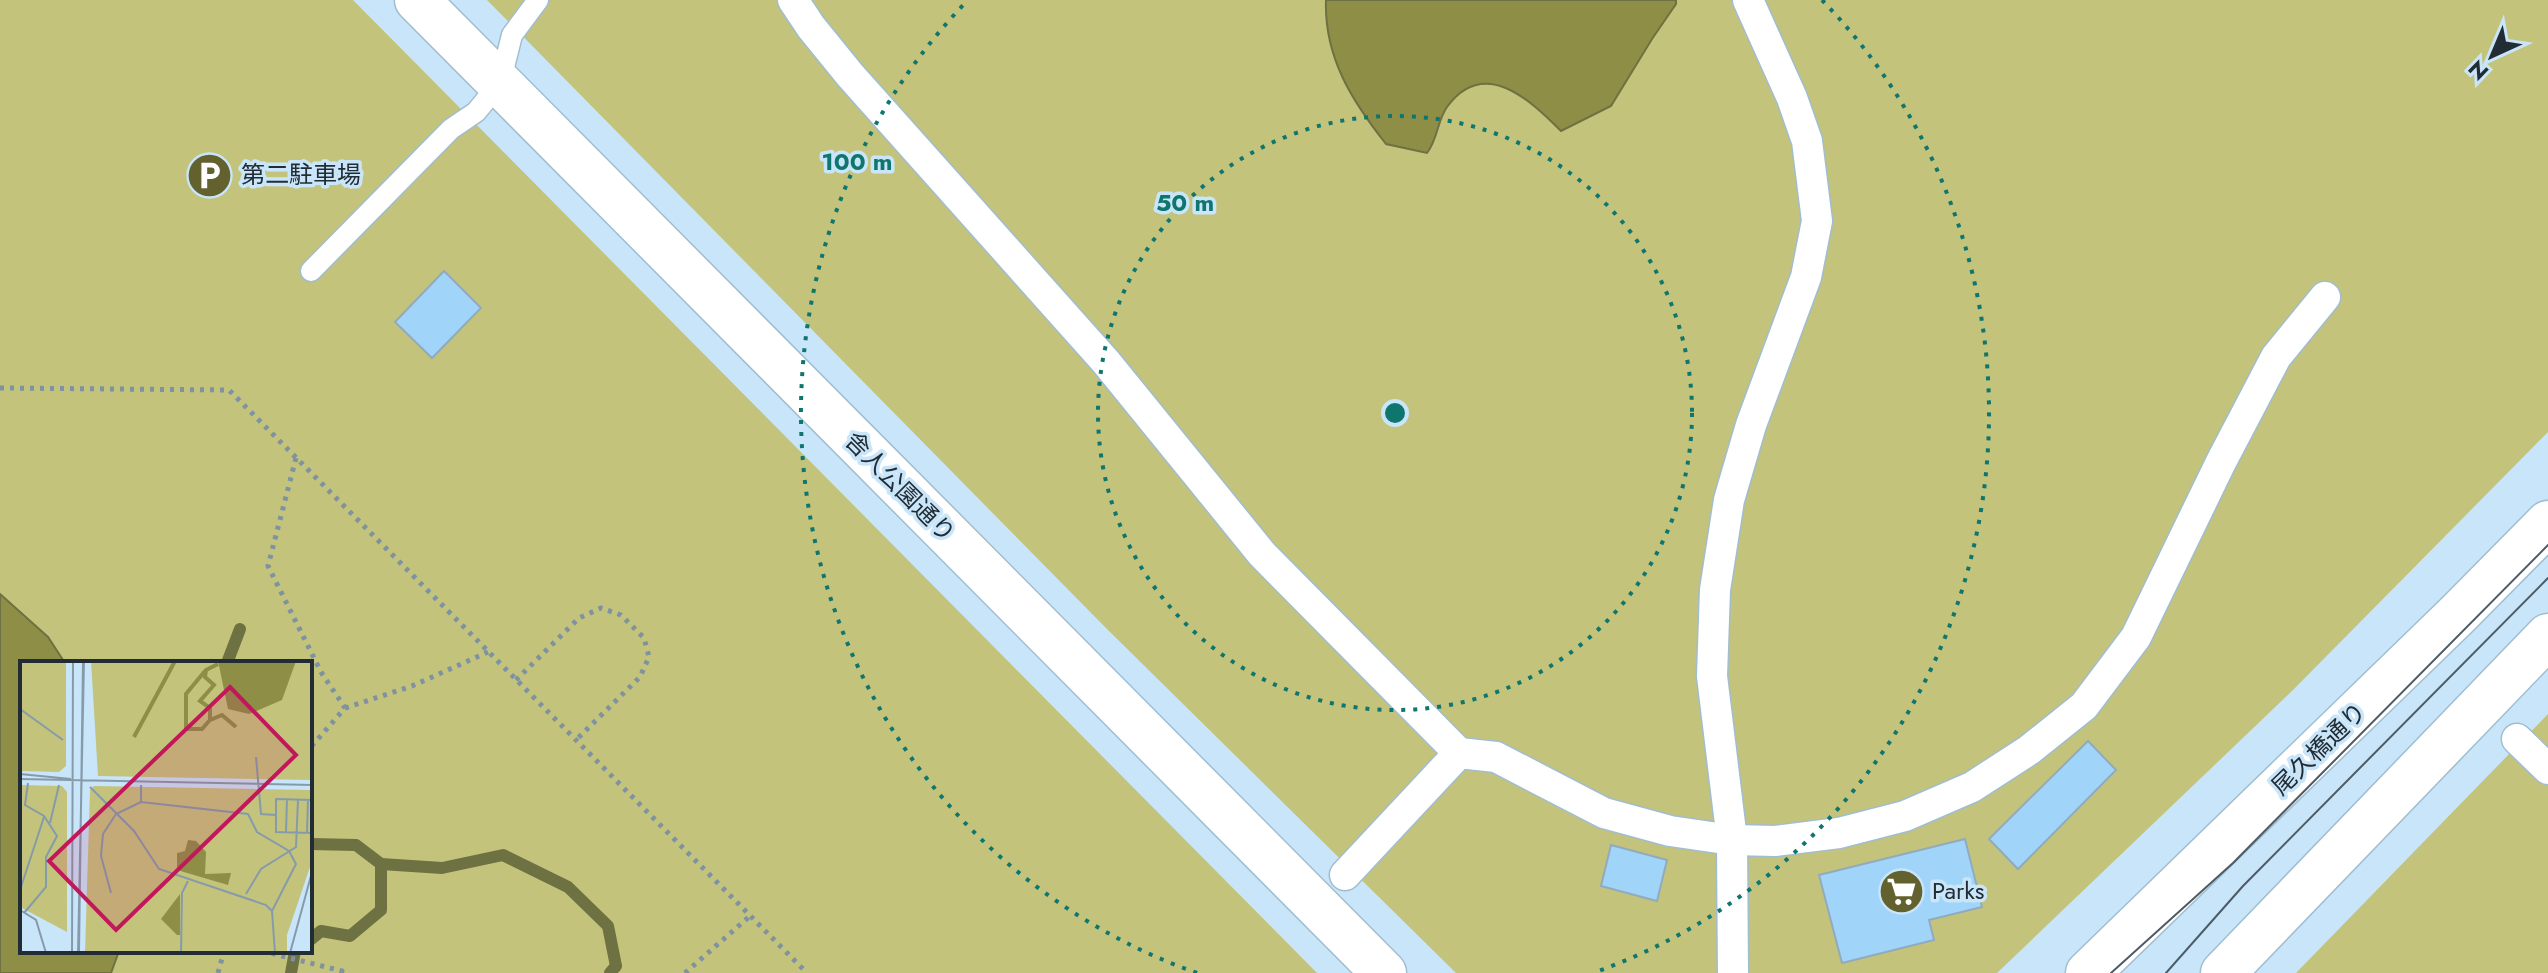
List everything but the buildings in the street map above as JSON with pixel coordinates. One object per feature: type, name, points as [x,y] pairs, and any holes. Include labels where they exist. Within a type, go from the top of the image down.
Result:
[{"type":"street","name":"舎人公園通り","points":[[417,0],[1384,973]]},
{"type":"street","points":[[793,0],[850,75],[1106,362],[1262,554],[1459,753],[1496,757],[1604,813],[1670,831],[1732,840],[1775,841],[1839,833],[1905,816],[1972,787],[2029,750],[2084,706],[2136,637],[2276,357],[2325,297]]},
{"type":"street","points":[[1733,973],[1732,840],[1712,676],[1715,590],[1729,500],[1751,425],[1806,277],[1817,221],[1807,141],[1792,98],[1748,0]]},
{"type":"street","name":"尾久橋通り","points":[[2088,973],[2548,523]]},
{"type":"street","points":[[2223,973],[2548,636]]},
{"type":"street","points":[[2517,739],[2548,769]]},
{"type":"street","points":[[1345,875],[1459,753]]},
{"type":"lane","points":[[311,271],[451,129],[476,112],[500,83],[512,35],[538,0]]},
{"type":"path","points":[[0,388],[229,390],[807,973]]},
{"type":"path","points":[[296,458],[268,566],[321,672],[345,708]]},
{"type":"path","points":[[516,680],[579,618],[601,608],[621,615],[637,630],[644,638],[649,657],[640,677],[576,740]]},
{"type":"path","points":[[312,746],[345,708],[412,686],[488,652]]},
{"type":"path","points":[[685,973],[750,916]]},
{"type":"path","points":[[218,973],[223,953]]},
{"type":"path","points":[[270,953],[342,971],[340,973]]},
{"type":"shaded area","points":[[0,0],[353,0],[1317,973],[0,973]]},
{"type":"shaded area","points":[[487,0],[2548,0],[2548,432],[2292,691],[1997,973],[1456,973],[1107,629]]},
{"type":"shaded area","points":[[1326,0],[1676,0],[1676,4],[1611,106],[1561,131],[1521,96],[1491,84],[1476,85],[1461,92],[1447,107],[1427,153],[1386,144],[1362,111],[1335,59]]},
{"type":"shaded area","points":[[0,594],[48,637],[64,661],[20,661],[20,953],[118,953],[111,973],[0,973]]},
{"type":"shaded area","points":[[2548,714],[2548,973],[2296,973]]},
{"type":"waterway","points":[[228,661],[240,629]]},
{"type":"waterway","points":[[312,844],[356,845],[381,864],[381,910],[350,936],[321,931],[312,938]]},
{"type":"waterway","points":[[381,864],[442,868],[503,855],[568,887],[608,926],[616,966],[610,973]]},
{"type":"waterway","points":[[291,973],[295,953]]},
{"type":"tram line","points":[[2111,973],[2233,863],[2548,545]]},
{"type":"tram line","points":[[2166,973],[2243,886],[2548,578]]},
{"type":"place","name":"第二駐車場","points":[[210,175]]},
{"type":"place","name":"Parks","points":[[1901,891]]}]
